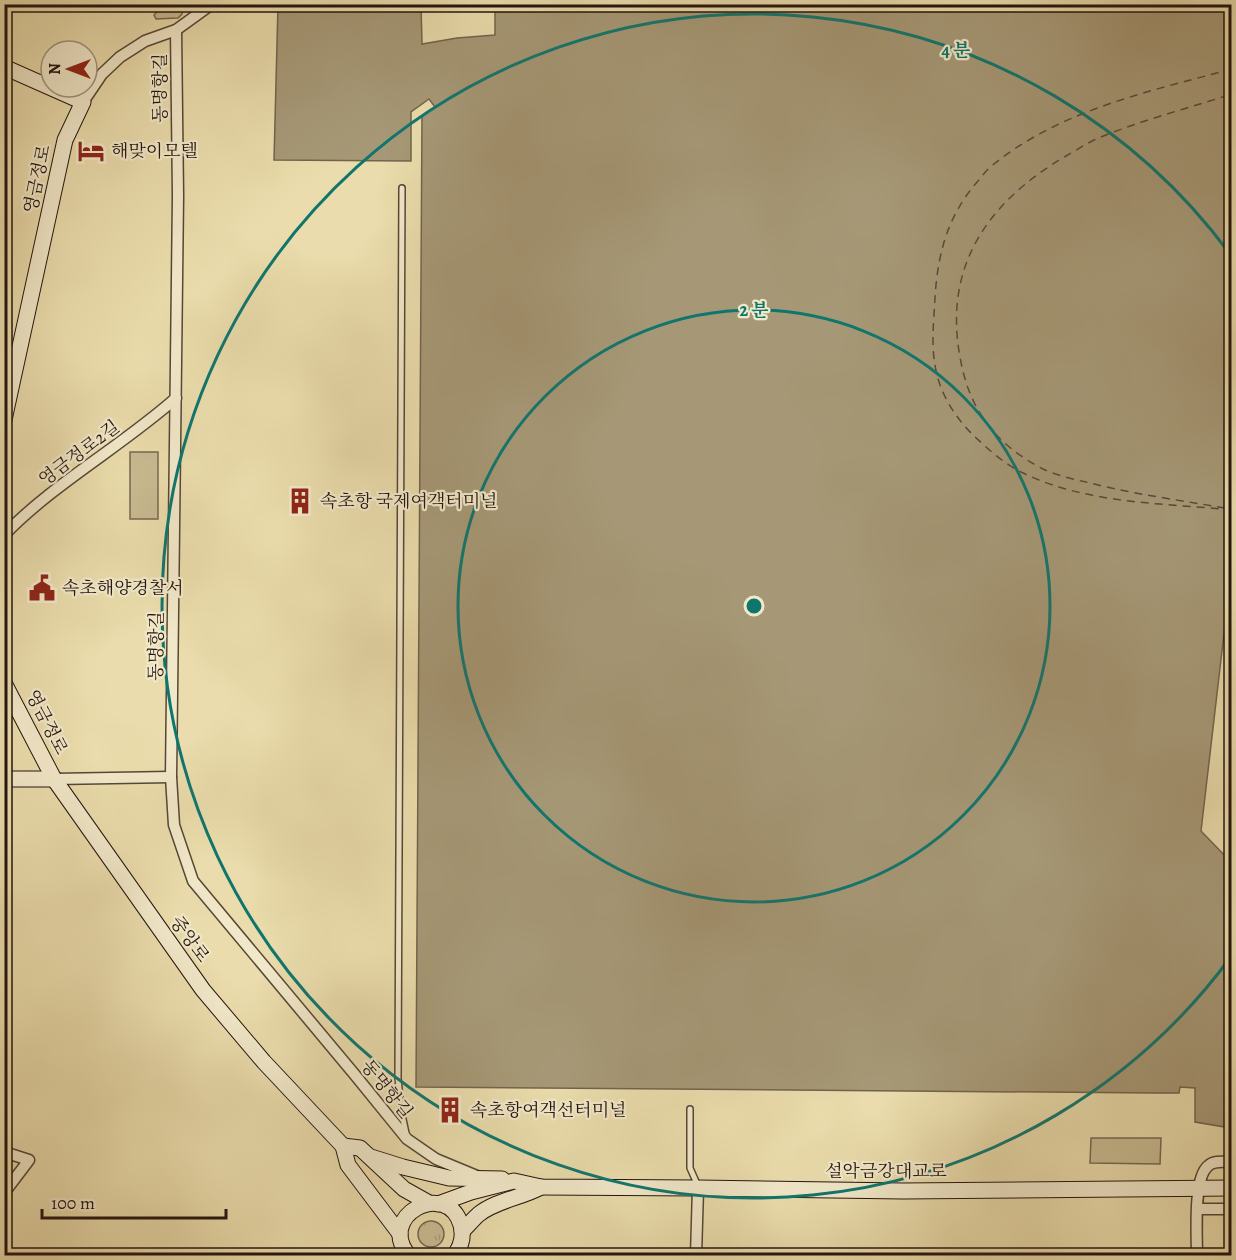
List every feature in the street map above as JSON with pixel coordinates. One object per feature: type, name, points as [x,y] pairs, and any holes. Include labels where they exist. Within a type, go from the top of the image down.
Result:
[{"type":"street","name":"동명항길","points":[[212,4],[176,30],[176,398],[171,777],[174,825],[193,881],[356,1074],[407,1139],[436,1159],[483,1178]]},
{"type":"street","name":"영금정로","points":[[4,420],[65,140],[83,102],[102,74],[120,57],[145,41],[176,30]]},
{"type":"street","points":[[4,67],[83,102]]},
{"type":"street","name":"영금정로2길","points":[[4,535],[23,515],[152,420],[176,398]]},
{"type":"street","name":"영금정로","points":[[4,683],[54,779]]},
{"type":"street","points":[[4,779],[171,777]]},
{"type":"street","name":"중앙로","points":[[54,779],[203,990],[264,1062],[343,1146]]},
{"type":"street","points":[[406,1254],[400,1234],[348,1165],[343,1146],[360,1148],[404,1190],[455,1214],[461,1246]]},
{"type":"street","points":[[4,1152],[29,1160],[4,1193]]},
{"type":"street","points":[[371,1157],[449,1179],[483,1178],[541,1187]]},
{"type":"street","points":[[1197,1256],[1199,1187],[1202,1175],[1208,1166],[1217,1162],[1232,1162]]},
{"type":"street","points":[[400,1234],[406,1216],[412,1210],[514,1181]]},
{"type":"street","points":[[461,1246],[479,1214],[496,1204],[525,1196],[541,1187]]},
{"type":"street","name":"설악금강대교로","points":[[541,1187],[903,1191],[1232,1188]]},
{"type":"street","points":[[696,1256],[698,1188]]},
{"type":"street","points":[[1198,1209],[1232,1209]]},
{"type":"lane","points":[[402,188],[398,1078],[407,1139]]},
{"type":"lane","points":[[690,1109],[690,1168],[698,1188]]},
{"type":"green space","points":[[163,5],[184,5],[182,14],[178,18],[156,19],[154,15]]},
{"type":"green space","points":[[130,452],[158,452],[158,519],[130,519]]},
{"type":"green space","points":[[1091,1138],[1161,1138],[1160,1164],[1090,1163]]},
{"type":"green space","points":[[431,1221],[440,1225],[444,1234],[440,1243],[431,1247],[422,1243],[418,1234],[422,1225]]},
{"type":"shaded area","points":[[278,5],[421,5],[422,44],[495,35],[495,5],[1231,5],[1232,565],[1201,831],[1231,862],[1231,1128],[1195,1122],[1195,1088],[1180,1087],[1179,1093],[1155,1093],[416,1087],[422,116],[435,107],[429,99],[411,112],[411,161],[274,160]]},
{"type":"ferry route","points":[[1232,69],[1138,94],[1077,116],[1020,145],[990,168],[959,207],[946,235],[936,280],[933,340],[937,375],[954,412],[966,428],[996,456],[1023,473],[1073,491],[1099,496],[1232,510]]},
{"type":"ferry route","points":[[1225,508],[1075,480],[1043,469],[1026,459],[998,437],[978,409],[964,376],[957,324],[959,293],[966,265],[978,239],[994,215],[1015,193],[1039,174],[1094,140],[1145,121],[1232,94]]},
{"type":"place","name":"해맞이모텔","points":[[91,151]]},
{"type":"place","name":"속초항 국제여객터미널","points":[[300,501]]},
{"type":"place","name":"속초해양경찰서","points":[[42,588]]},
{"type":"place","name":"속초항여객선터미널","points":[[450,1110]]}]
